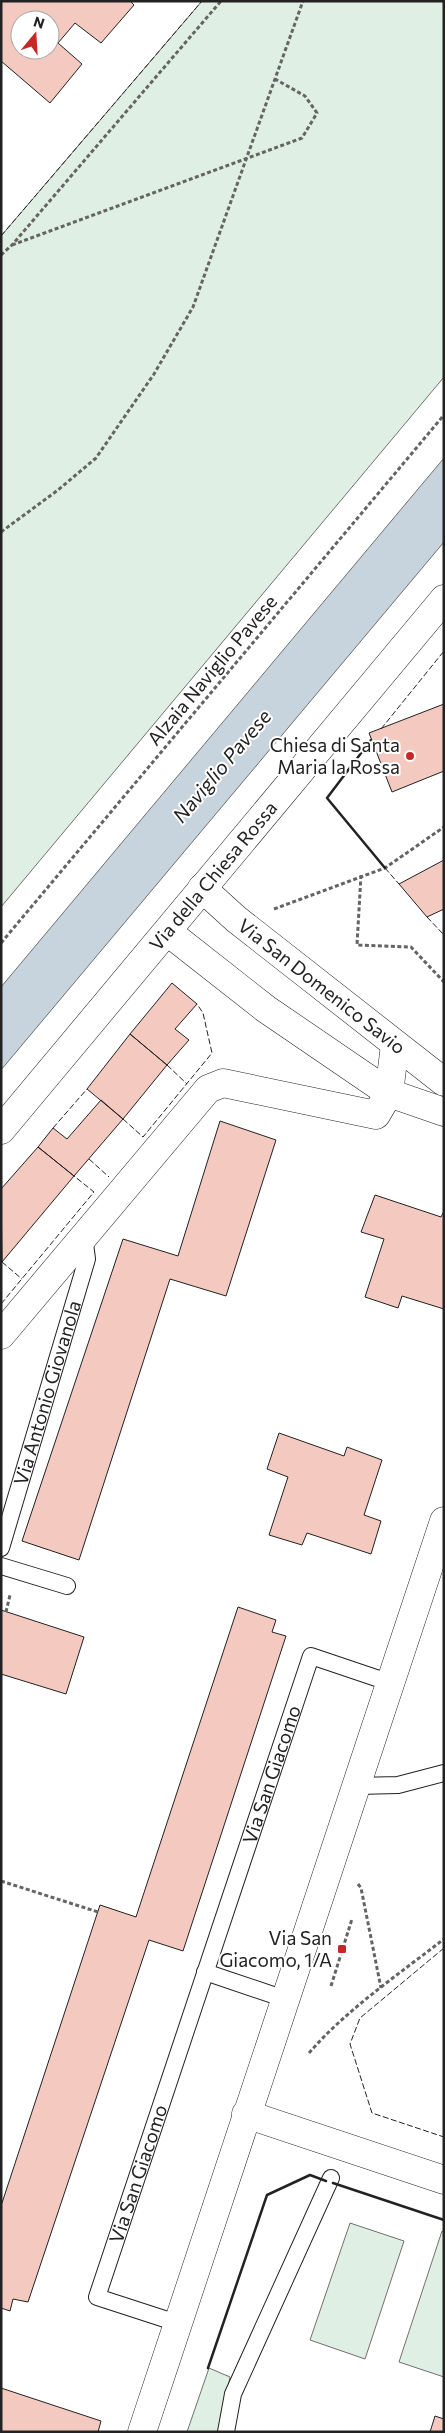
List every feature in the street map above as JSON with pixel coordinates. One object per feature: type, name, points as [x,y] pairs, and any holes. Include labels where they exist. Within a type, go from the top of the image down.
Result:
[{"type":"street","name":"Via della Chiesa Rossa","points":[[1,1130],[444,599]]},
{"type":"street","name":"Via San Domenico Savio","points":[[202,888],[236,919],[444,1082]]},
{"type":"street","points":[[168,932],[266,1009],[389,1094],[444,1112]]},
{"type":"street","points":[[389,1094],[395,1045]]},
{"type":"street","name":"Via Antonio Giovanola","points":[[1,1335],[208,1089],[223,1084],[376,1115],[389,1094]]},
{"type":"street","points":[[142,2432],[176,2323],[444,1520]]},
{"type":"street","points":[[246,2114],[444,2180]]},
{"type":"lane","name":"Via Antonio Giovanola","points":[[1,1548],[87,1259],[84,1236]]},
{"type":"lane","points":[[1,1566],[67,1586]]},
{"type":"lane","name":"Via San Giacomo","points":[[176,2323],[97,2297],[205,1972],[311,1656],[390,1683]]},
{"type":"lane","points":[[356,1786],[398,1785],[444,1773]]},
{"type":"lane","points":[[205,1972],[285,1999]]},
{"type":"lane","points":[[226,2432],[233,2394],[331,2178]]},
{"type":"path","points":[[1,254],[12,245],[221,1]]},
{"type":"path","points":[[1,532],[58,490],[96,458],[154,374],[193,307],[303,1]]},
{"type":"path","points":[[12,245],[302,138],[317,113],[306,96],[275,79]]},
{"type":"path","name":"Alzaia Naviglio Pavese","points":[[1,943],[444,415]]},
{"type":"path","points":[[271,910],[384,868],[444,828]]},
{"type":"path","points":[[362,876],[357,945],[411,947],[444,982]]},
{"type":"path","points":[[328,1870],[355,1882],[361,1888],[381,1988]]},
{"type":"path","points":[[1,1880],[98,1912]]},
{"type":"path","points":[[331,1986],[352,1919]]},
{"type":"path","points":[[309,2054],[320,2041],[381,1988],[444,1939]]},
{"type":"green space","points":[[202,1],[444,1],[444,377],[1,907],[1,236]]},
{"type":"green space","points":[[350,2223],[404,2241],[365,2359],[310,2340]]},
{"type":"green space","points":[[442,2231],[444,2231],[444,2377],[399,2362]]},
{"type":"green space","points":[[209,2368],[230,2377],[220,2432],[187,2432]]},
{"type":"water","name":"Naviglio Pavese","points":[[444,458],[444,542],[1,1070],[1,987]]},
{"type":"building","points":[[1,1],[130,1],[134,5],[101,43],[75,23],[60,41],[60,10],[10,10],[10,60],[60,60],[60,45],[82,64],[50,103],[1,61]]},
{"type":"building","name":"Chiesa di Santa Maria la Rossa","points":[[444,704],[444,771],[392,792],[369,733]]},
{"type":"building","points":[[444,860],[444,909],[427,917],[399,884]]},
{"type":"building","points":[[172,983],[197,1004],[175,1029],[189,1040],[167,1065],[130,1034]]},
{"type":"building","points":[[130,1034],[167,1065],[123,1119],[87,1089]]},
{"type":"building","points":[[101,1100],[123,1119],[74,1176],[38,1147],[53,1128],[67,1139]]},
{"type":"building","points":[[220,1121],[276,1140],[226,1296],[170,1279],[79,1560],[22,1541],[123,1239],[178,1256]]},
{"type":"building","points":[[38,1147],[74,1176],[2,1262],[1,1189]]},
{"type":"building","points":[[375,1195],[441,1217],[444,1211],[444,1309],[402,1296],[398,1308],[365,1297],[384,1239],[361,1232]]},
{"type":"building","points":[[279,1433],[344,1456],[347,1447],[382,1460],[364,1515],[381,1521],[371,1554],[307,1533],[302,1545],[269,1535],[288,1477],[267,1469]]},
{"type":"building","points":[[238,1607],[276,1620],[272,1632],[286,1636],[183,1951],[149,1940],[28,2302],[13,2299],[10,2311],[1,2308],[1,2206],[100,1905],[136,1917]]},
{"type":"building","points":[[1,1610],[84,1637],[66,1694],[1,1674]]},
{"type":"building","points":[[1,2388],[101,2421],[98,2432],[1,2432]]},
{"type":"building","points":[[435,2416],[444,2419],[444,2432],[430,2432]]},
{"type":"fence","points":[[1,236],[202,1]]},
{"type":"fence","points":[[381,729],[444,651]]},
{"type":"fence","points":[[385,868],[399,884]]},
{"type":"fence","points":[[427,917],[444,935]]},
{"type":"fence","points":[[123,1119],[143,1137],[212,1053],[203,1013],[197,1004]]},
{"type":"fence","points":[[167,1065],[187,1084]]},
{"type":"fence","points":[[53,1128],[87,1089]]},
{"type":"fence","points":[[89,1159],[109,1177]]},
{"type":"fence","points":[[1,1304],[94,1192],[74,1176]]},
{"type":"fence","points":[[2,1262],[22,1279]]},
{"type":"fence","points":[[444,1948],[360,2018],[350,2044],[372,2113],[444,2137]]},
{"type":"wall","points":[[371,740],[327,798],[385,868]]},
{"type":"wall","points":[[208,2368],[267,2195],[310,2175],[326,2181]]},
{"type":"wall","points":[[333,2183],[444,2220]]},
{"type":"place","name":"Chiesa di Santa Maria la Rossa","points":[[410,756]]},
{"type":"place","name":"Via San Giacomo, 1/A","points":[[342,1949]]}]
